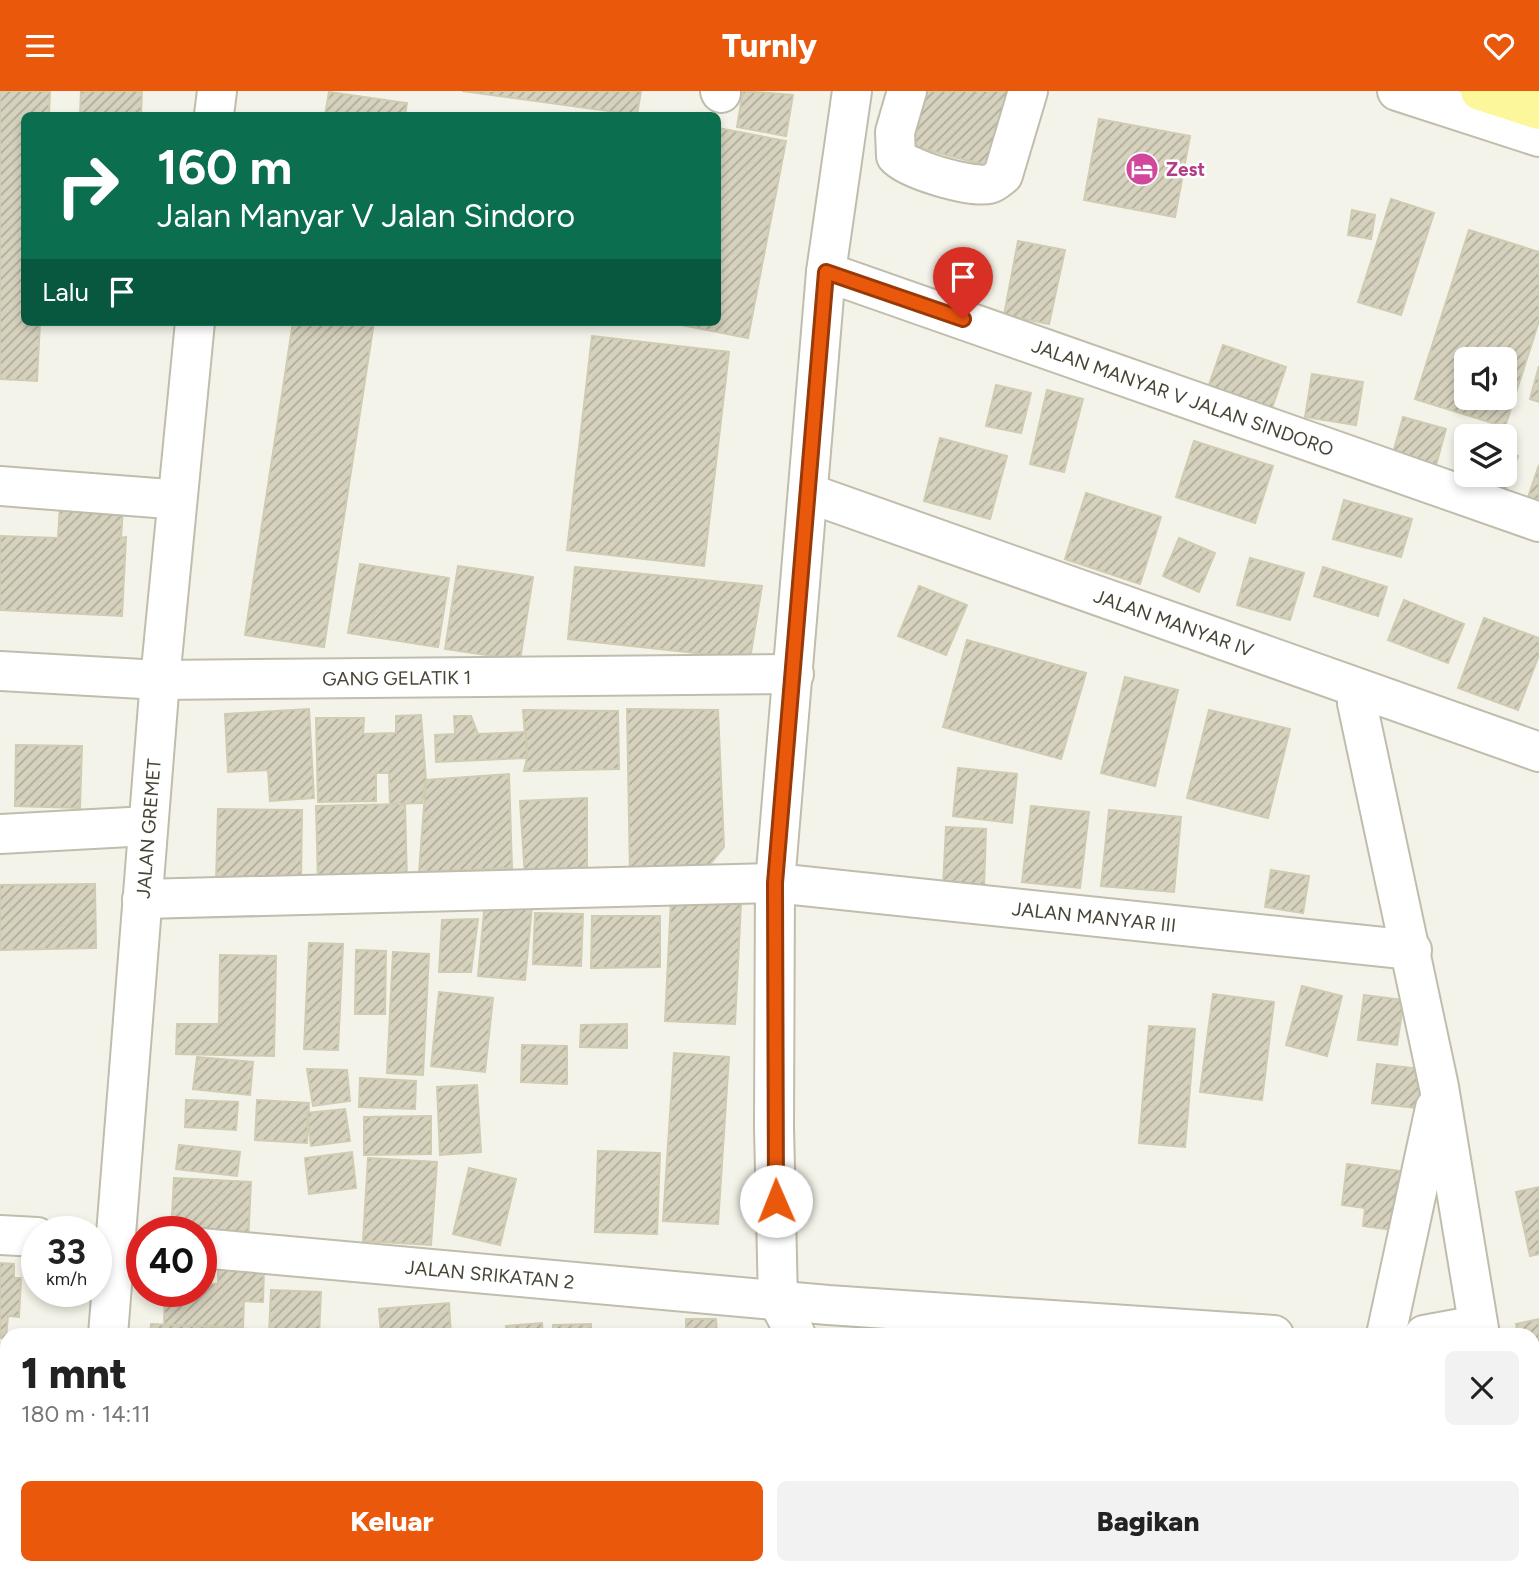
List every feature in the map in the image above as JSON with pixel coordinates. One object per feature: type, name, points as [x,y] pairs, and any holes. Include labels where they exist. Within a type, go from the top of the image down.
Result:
[{"type":"main road","points":[[1479,100],[1539,110]]},
{"type":"street","points":[[214,112],[217,91]]},
{"type":"street","points":[[792,1328],[778,1301],[774,1127],[775,883],[826,272],[852,91]]},
{"type":"street","points":[[907,91],[895,132],[896,156],[909,166],[978,185],[992,184],[1003,176],[1028,91]]},
{"type":"street","points":[[1028,181],[1055,91]]},
{"type":"street","points":[[1397,91],[1479,100],[1539,137]]},
{"type":"street","name":"JALAN MANYAR V JALAN SINDORO","points":[[826,272],[1539,522]]},
{"type":"street","name":"JALAN GREMET","points":[[109,1328],[160,680],[195,326]]},
{"type":"street","points":[[0,487],[169,499]]},
{"type":"street","name":"JALAN MANYAR IV","points":[[808,493],[1539,752]]},
{"type":"street","name":"GANG GELATIK 1","points":[[0,671],[160,680],[794,674]]},
{"type":"street","points":[[1357,703],[1412,950],[1439,1087],[1479,1328]]},
{"type":"street","points":[[0,834],[148,826]]},
{"type":"street","name":"JALAN MANYAR III","points":[[142,899],[775,883],[1412,950]]},
{"type":"street","points":[[1388,1328],[1439,1087]]},
{"type":"street","points":[[0,1235],[21,1236]]},
{"type":"street","name":"JALAN SRIKATAN 2","points":[[217,1249],[778,1301],[1172,1328]]},
{"type":"building","points":[[0,91],[50,91],[49,112],[21,112],[21,326],[40,326],[37,381],[0,379]]},
{"type":"building","points":[[81,91],[142,91],[141,112],[80,112]]},
{"type":"building","points":[[462,91],[641,91],[638,112],[615,112]]},
{"type":"building","points":[[743,91],[793,95],[786,136],[737,127]]},
{"type":"building","points":[[924,91],[1008,91],[988,166],[909,145]]},
{"type":"building","points":[[329,92],[407,103],[406,112],[326,112]]},
{"type":"building","points":[[1099,119],[1190,136],[1175,217],[1084,200]]},
{"type":"building","points":[[721,129],[786,141],[748,338],[686,326],[721,326]]},
{"type":"building","points":[[1391,199],[1434,213],[1401,315],[1358,302]]},
{"type":"building","points":[[1352,210],[1375,215],[1371,239],[1348,235]]},
{"type":"building","points":[[1469,230],[1539,252],[1539,321],[1517,390],[1517,347],[1454,347],[1454,410],[1510,410],[1506,424],[1495,424],[1415,399]]},
{"type":"building","points":[[1018,241],[1065,250],[1049,324],[1004,315]]},
{"type":"building","points":[[292,326],[373,326],[324,647],[245,635]]},
{"type":"building","points":[[592,336],[729,352],[704,566],[567,550]]},
{"type":"building","points":[[1223,345],[1286,367],[1270,414],[1206,393]]},
{"type":"building","points":[[1539,366],[1539,402],[1530,399]]},
{"type":"building","points":[[1312,374],[1363,382],[1356,425],[1305,417]]},
{"type":"building","points":[[996,385],[1031,393],[1021,433],[986,426]]},
{"type":"building","points":[[1047,390],[1083,399],[1064,472],[1030,464]]},
{"type":"building","points":[[1403,417],[1446,429],[1436,465],[1393,453]]},
{"type":"building","points":[[940,438],[1007,456],[990,519],[924,501]]},
{"type":"building","points":[[1194,441],[1273,466],[1255,523],[1176,497]]},
{"type":"building","points":[[1539,465],[1539,514],[1524,509]]},
{"type":"building","points":[[1474,487],[1507,487],[1503,497]]},
{"type":"building","points":[[1086,493],[1161,517],[1140,584],[1065,559]]},
{"type":"building","points":[[1344,500],[1412,519],[1401,557],[1333,539]]},
{"type":"building","points":[[60,505],[123,508],[121,538],[126,537],[122,616],[0,610],[0,536],[58,538]]},
{"type":"building","points":[[1179,538],[1215,553],[1199,592],[1163,576]]},
{"type":"building","points":[[1250,558],[1304,573],[1290,620],[1237,605]]},
{"type":"building","points":[[360,564],[449,578],[438,647],[348,633]]},
{"type":"building","points":[[458,566],[533,577],[520,660],[445,649]]},
{"type":"building","points":[[575,567],[762,586],[750,659],[568,639]]},
{"type":"building","points":[[1323,567],[1387,587],[1378,616],[1314,596]]},
{"type":"building","points":[[919,586],[967,605],[946,655],[898,636]]},
{"type":"building","points":[[1404,600],[1464,624],[1448,663],[1388,640]]},
{"type":"building","points":[[1484,618],[1539,638],[1539,655],[1518,710],[1458,688]]},
{"type":"building","points":[[967,640],[1086,673],[1061,759],[943,727]]},
{"type":"building","points":[[1125,677],[1178,690],[1155,786],[1101,773]]},
{"type":"building","points":[[309,709],[314,798],[270,801],[268,770],[228,772],[225,714]]},
{"type":"building","points":[[627,709],[718,710],[724,847],[702,874],[630,875]]},
{"type":"building","points":[[523,710],[618,711],[619,769],[524,771],[527,758]]},
{"type":"building","points":[[1209,710],[1290,729],[1268,818],[1187,798]]},
{"type":"building","points":[[421,715],[426,780],[422,803],[390,804],[389,773],[376,773],[376,801],[318,802],[316,718],[364,718],[363,734],[396,733],[396,716]]},
{"type":"building","points":[[454,716],[471,716],[478,734],[526,732],[527,758],[436,762],[435,735],[455,734]]},
{"type":"building","points":[[16,745],[82,746],[80,808],[15,806]]},
{"type":"building","points":[[958,768],[1017,774],[1012,823],[953,816]]},
{"type":"building","points":[[509,774],[512,868],[419,872],[426,780]]},
{"type":"building","points":[[587,798],[587,877],[525,878],[520,801]]},
{"type":"building","points":[[405,804],[407,880],[318,882],[316,806]]},
{"type":"building","points":[[1031,806],[1089,812],[1080,888],[1022,882]]},
{"type":"building","points":[[218,809],[302,810],[301,883],[216,882]]},
{"type":"building","points":[[1109,810],[1181,817],[1174,892],[1101,886]]},
{"type":"building","points":[[946,827],[986,829],[984,888],[943,886]]},
{"type":"building","points":[[1271,870],[1309,876],[1303,913],[1265,907]]},
{"type":"building","points":[[95,884],[96,948],[0,950],[0,885]]},
{"type":"building","points":[[671,900],[741,903],[735,1024],[665,1021]]},
{"type":"building","points":[[485,902],[532,906],[525,980],[478,976]]},
{"type":"building","points":[[535,913],[583,914],[581,966],[533,964]]},
{"type":"building","points":[[592,916],[660,916],[660,967],[591,968]]},
{"type":"building","points":[[478,919],[471,972],[439,972],[442,920]]},
{"type":"building","points":[[309,943],[343,944],[338,1050],[304,1049]]},
{"type":"building","points":[[356,950],[386,951],[385,1014],[355,1014]]},
{"type":"building","points":[[393,952],[429,954],[423,1075],[387,1073]]},
{"type":"building","points":[[220,955],[276,956],[274,1056],[176,1054],[177,1024],[219,1024]]},
{"type":"building","points":[[1302,986],[1342,996],[1327,1056],[1286,1045]]},
{"type":"building","points":[[439,992],[493,998],[485,1072],[431,1066]]},
{"type":"building","points":[[1213,994],[1274,1002],[1262,1100],[1200,1092]]},
{"type":"building","points":[[1364,995],[1404,1000],[1397,1045],[1358,1040]]},
{"type":"building","points":[[627,1024],[627,1048],[580,1047],[581,1025]]},
{"type":"building","points":[[1149,1026],[1195,1029],[1185,1147],[1139,1143]]},
{"type":"building","points":[[522,1045],[567,1046],[567,1084],[521,1082]]},
{"type":"building","points":[[674,1053],[729,1057],[718,1224],[663,1221]]},
{"type":"building","points":[[197,1057],[253,1062],[250,1095],[193,1089]]},
{"type":"building","points":[[1377,1064],[1429,1070],[1425,1109],[1372,1103]]},
{"type":"building","points":[[307,1069],[347,1070],[350,1101],[313,1106]]},
{"type":"building","points":[[360,1078],[416,1081],[415,1109],[359,1107]]},
{"type":"building","points":[[477,1085],[481,1152],[440,1155],[437,1087]]},
{"type":"building","points":[[186,1100],[238,1102],[236,1130],[185,1127]]},
{"type":"building","points":[[257,1100],[309,1103],[307,1143],[255,1140]]},
{"type":"building","points":[[345,1109],[350,1141],[311,1146],[307,1113]]},
{"type":"building","points":[[431,1116],[431,1154],[364,1155],[364,1117]]},
{"type":"building","points":[[179,1145],[240,1152],[237,1176],[176,1169]]},
{"type":"building","points":[[598,1151],[660,1153],[657,1234],[595,1232]]},
{"type":"building","points":[[352,1152],[356,1188],[309,1194],[305,1158]]},
{"type":"building","points":[[368,1158],[437,1162],[431,1245],[363,1241]]},
{"type":"building","points":[[1347,1164],[1416,1173],[1399,1231],[1363,1226],[1365,1208],[1342,1205]]},
{"type":"building","points":[[469,1168],[516,1179],[500,1245],[453,1234]]},
{"type":"building","points":[[174,1178],[251,1182],[248,1243],[217,1236],[217,1216],[172,1216]]},
{"type":"building","points":[[1539,1187],[1539,1254],[1530,1256],[1516,1192]]},
{"type":"building","points":[[0,1263],[14,1264],[14,1278],[21,1278],[19,1317],[8,1316],[7,1328],[0,1328]]},
{"type":"building","points":[[218,1267],[264,1268],[263,1302],[244,1301],[243,1328],[164,1325],[165,1307],[217,1307]]},
{"type":"building","points":[[271,1290],[321,1292],[319,1328],[269,1328]]},
{"type":"building","points":[[449,1303],[451,1328],[380,1328],[379,1309]]},
{"type":"building","points":[[686,1319],[716,1319],[717,1328],[686,1328]]},
{"type":"building","points":[[1539,1319],[1539,1328],[1517,1328],[1516,1324]]},
{"type":"building","points":[[901,1321],[958,1325],[958,1328],[900,1328]]},
{"type":"building","points":[[542,1323],[542,1328],[506,1328]]},
{"type":"building","points":[[151,1324],[243,1328],[151,1328]]},
{"type":"building","points":[[591,1324],[591,1328],[553,1328],[553,1325]]},
{"type":"place","name":"Zest","points":[[1142,169]]},
{"type":"route","points":[[776,1201],[775,883],[826,272],[963,319]]}]
